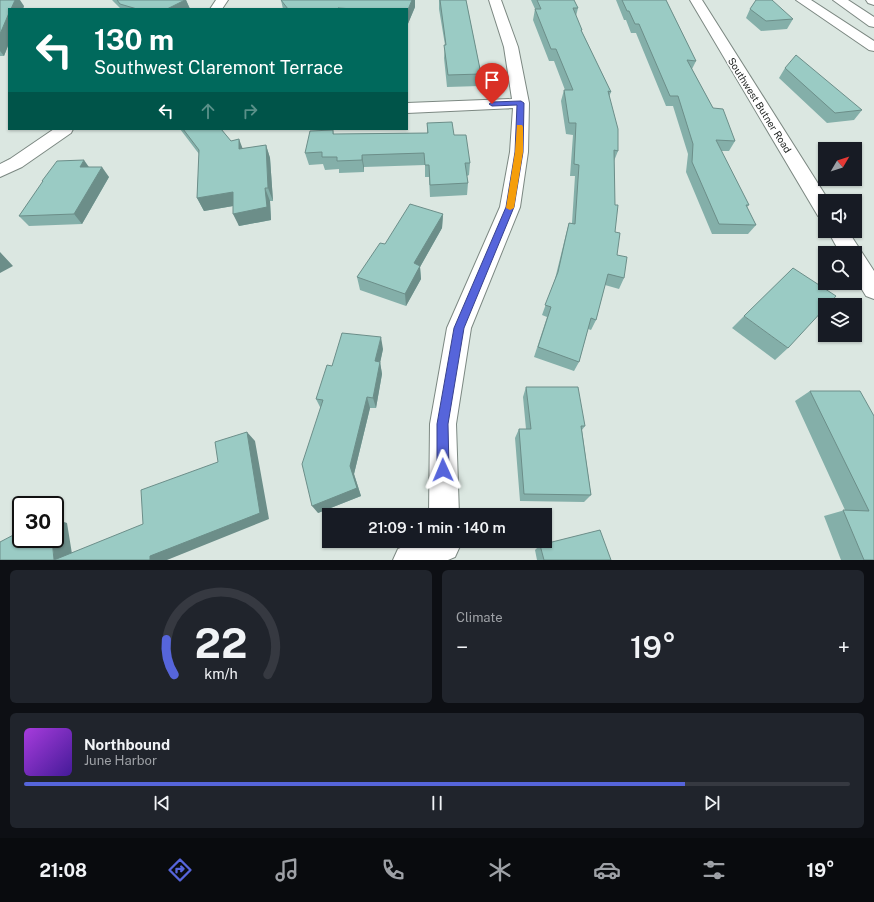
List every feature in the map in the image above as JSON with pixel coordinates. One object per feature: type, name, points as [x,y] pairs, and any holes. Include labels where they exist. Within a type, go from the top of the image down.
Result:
[{"type":"main road","points":[[444,508],[443,424],[459,328],[510,207],[519,152],[521,103],[511,47],[495,0]]},
{"type":"main road","name":"Southwest Butner Road","points":[[696,0],[818,199]]},
{"type":"main road","points":[[802,0],[874,47]]},
{"type":"main road","points":[[839,0],[874,23]]},
{"type":"main road","points":[[408,108],[521,103]]},
{"type":"main road","points":[[0,171],[16,163],[64,130]]},
{"type":"main road","points":[[862,270],[874,290]]},
{"type":"main road","points":[[409,560],[445,549]]},
{"type":"building","points":[[0,0],[15,0],[11,8],[8,8],[8,15],[0,34]]},
{"type":"building","points":[[117,0],[185,0],[169,8],[134,8],[120,4]]},
{"type":"building","points":[[281,0],[412,0],[408,10],[408,8],[287,8]]},
{"type":"building","points":[[440,0],[466,0],[481,74],[448,75]]},
{"type":"building","points":[[537,0],[574,0],[578,8],[573,8],[581,30],[611,92],[608,91],[618,129],[618,151],[614,150],[615,205],[618,205],[615,232],[620,233],[617,255],[627,257],[624,278],[608,274],[596,320],[591,318],[579,362],[538,347],[551,307],[545,305],[558,272],[569,223],[575,224],[579,165],[574,164],[576,123],[569,123],[564,90],[573,90],[556,49],[551,49],[535,9],[541,9]]},
{"type":"building","points":[[622,0],[666,0],[696,61],[687,60],[713,108],[723,109],[735,141],[716,140],[749,205],[746,205],[756,225],[719,224],[692,162],[693,144],[678,96],[670,96],[639,24],[635,24]]},
{"type":"building","points":[[756,0],[772,0],[793,19],[766,21],[750,9]]},
{"type":"building","points":[[796,55],[862,110],[835,113],[785,68]]},
{"type":"building","points":[[452,122],[454,135],[466,135],[470,163],[465,163],[468,183],[430,185],[429,165],[425,165],[424,153],[362,155],[362,160],[337,161],[337,157],[322,157],[322,152],[305,153],[310,131],[333,130],[333,134],[428,133],[427,123]]},
{"type":"building","points":[[184,130],[222,130],[231,141],[239,139],[239,149],[266,145],[268,188],[265,188],[267,207],[233,214],[233,192],[197,198],[199,150]]},
{"type":"building","points":[[84,160],[80,167],[102,167],[74,214],[19,216],[57,161]]},
{"type":"building","points":[[410,204],[443,214],[414,263],[420,266],[405,294],[357,277],[380,243],[385,244]]},
{"type":"building","points":[[793,268],[818,284],[818,290],[827,290],[836,296],[834,298],[818,298],[818,316],[788,348],[744,316]]},
{"type":"building","points":[[342,333],[381,337],[375,361],[380,362],[373,398],[367,397],[350,466],[357,488],[312,506],[302,464],[323,400],[316,399],[327,365],[332,366]]},
{"type":"building","points":[[526,387],[578,387],[585,426],[581,426],[591,495],[524,494],[519,429],[531,429]]},
{"type":"building","points":[[810,391],[860,391],[874,416],[874,560],[864,560],[843,510],[869,511]]},
{"type":"building","points":[[247,432],[260,513],[150,556],[150,560],[54,560],[143,524],[141,490],[218,462],[215,442]]},
{"type":"building","points":[[600,530],[611,560],[544,560],[541,548],[552,548],[552,542]]},
{"type":"building","points":[[12,536],[12,548],[53,548],[54,560],[0,560],[0,542]]},
{"type":"slow traffic","points":[[510,208],[519,152],[520,127]]},
{"type":"route","points":[[443,470],[443,424],[459,328],[510,207],[519,152],[521,103],[492,104]]}]
